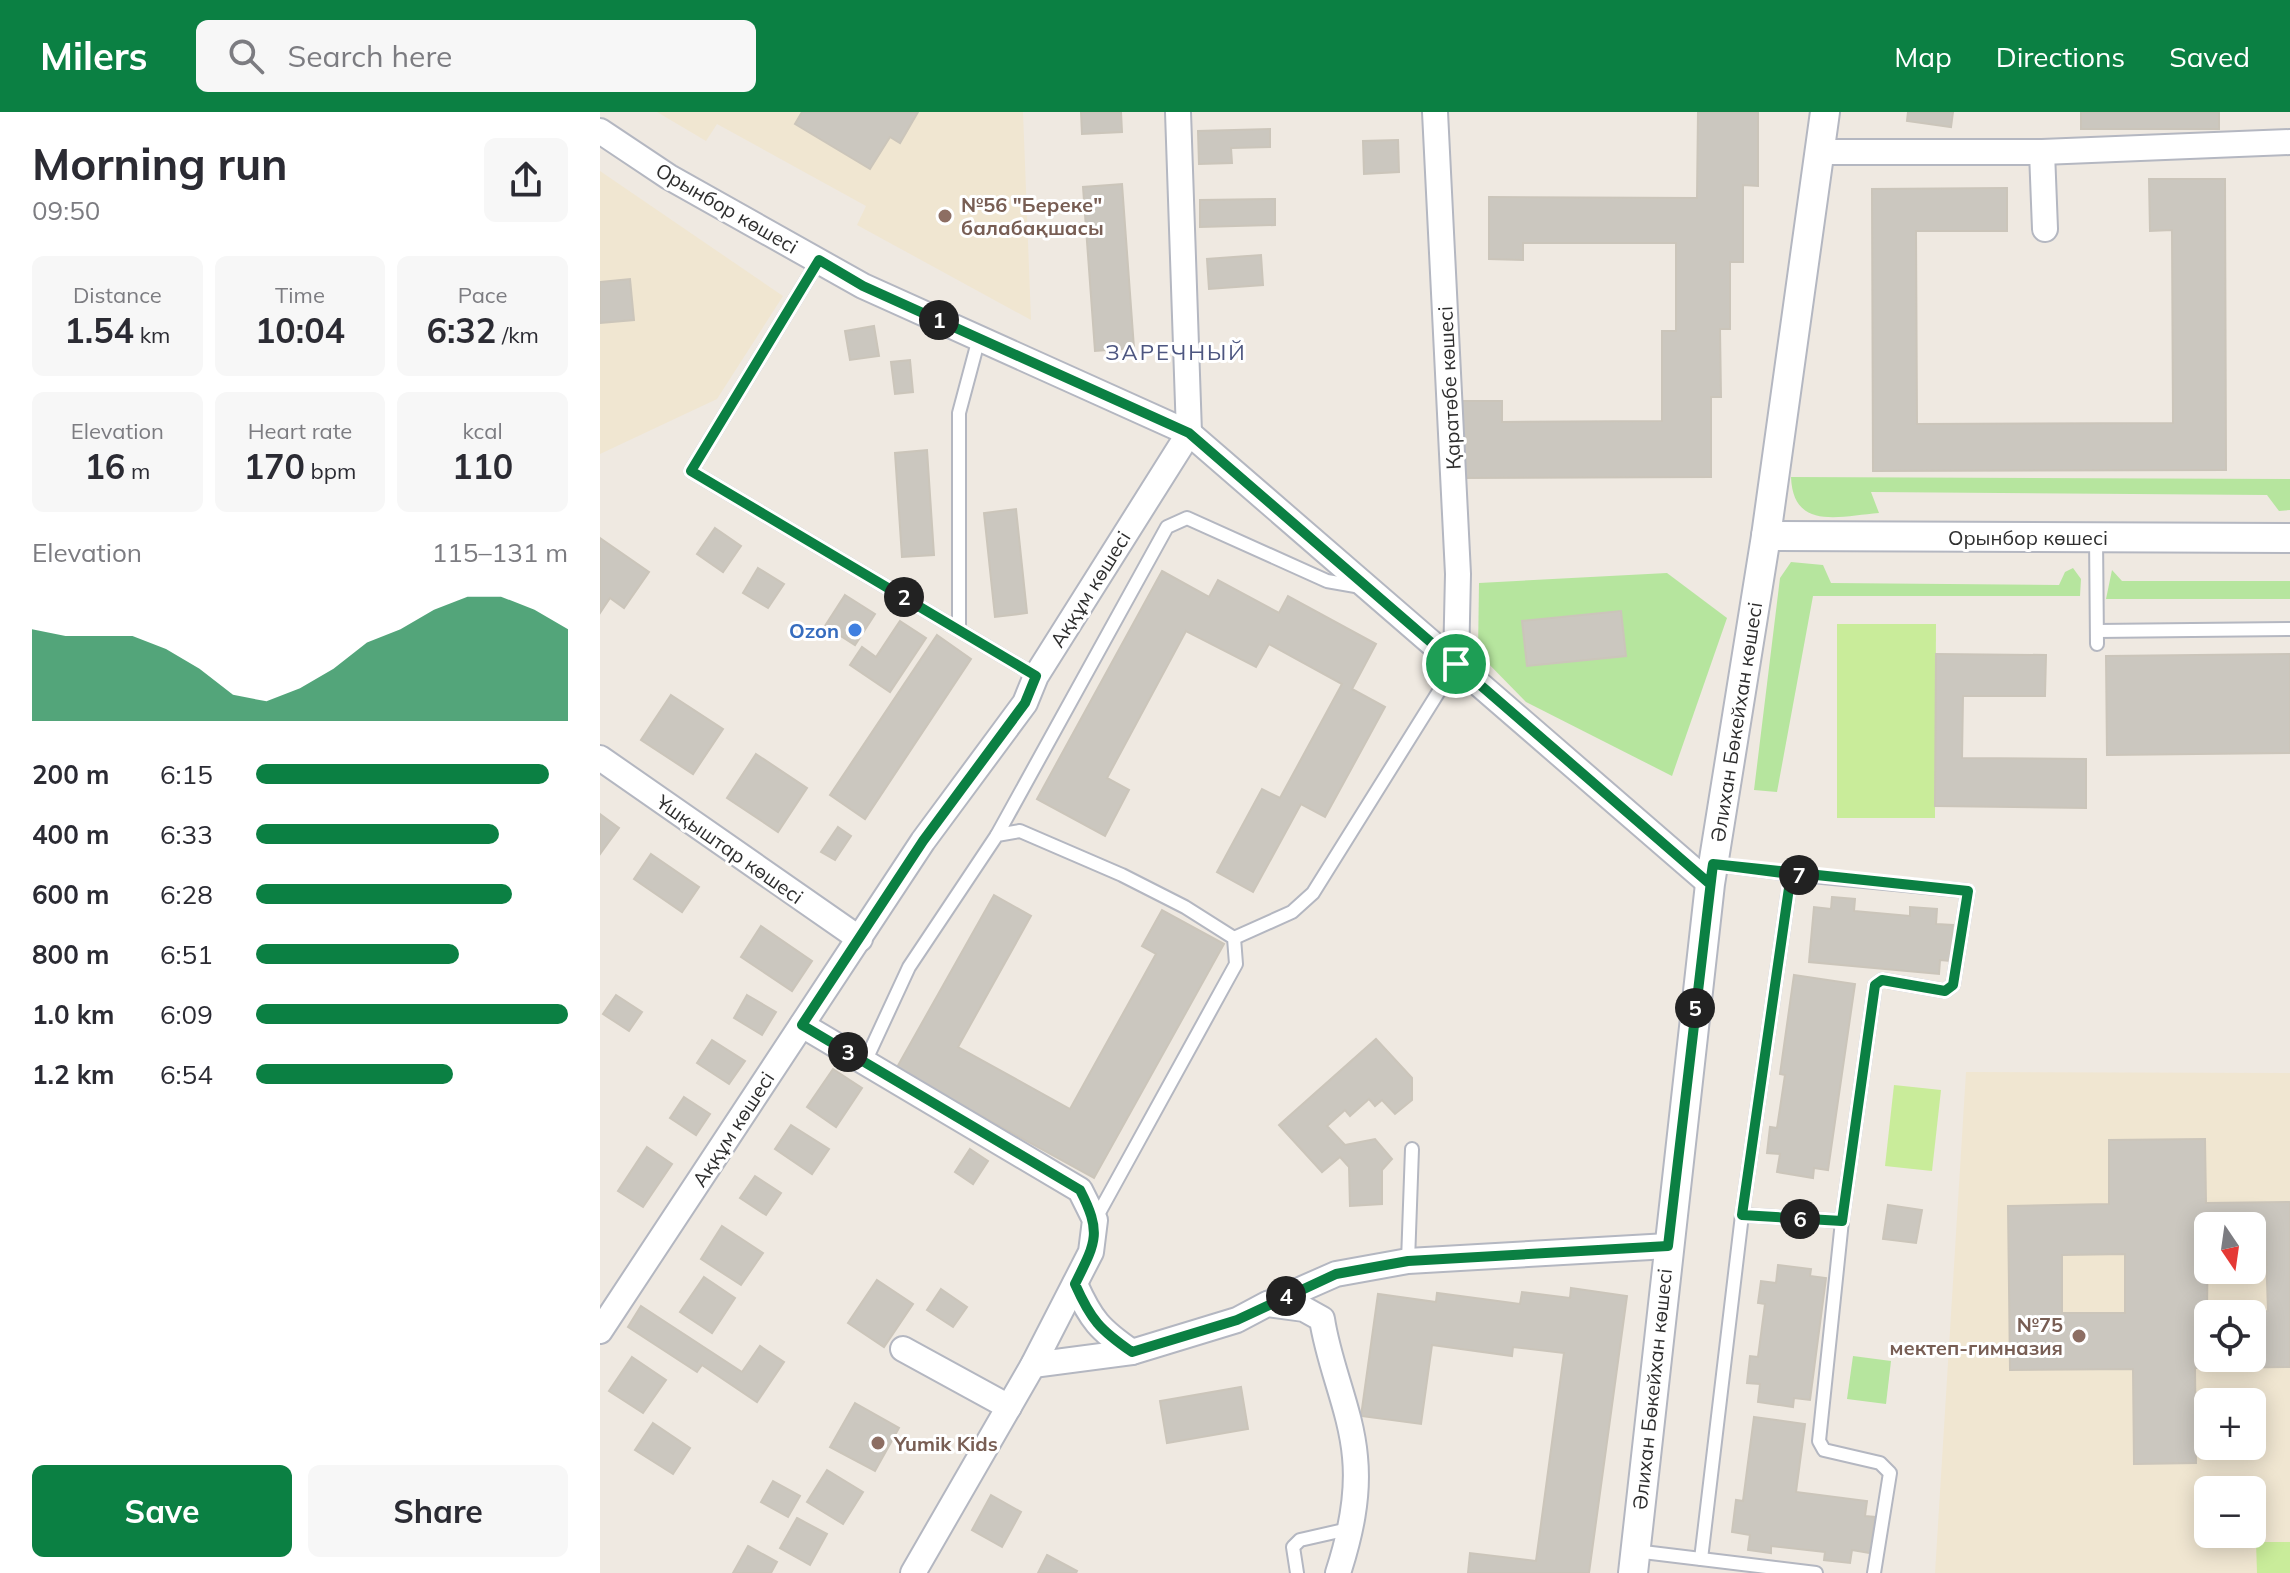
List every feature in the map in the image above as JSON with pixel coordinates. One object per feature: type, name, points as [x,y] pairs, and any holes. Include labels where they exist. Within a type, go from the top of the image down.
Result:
[{"type":"street","points":[[1178,112],[1189,433]]},
{"type":"street","name":"Қаратөбе көшесі","points":[[1435,112],[1458,574],[1456,664]]},
{"type":"street","name":"Әлихан Бөкейхан көшесі","points":[[1634,1562],[1711,874],[1766,536],[1825,112]]},
{"type":"street","name":"Орынбор көшесі","points":[[600,131],[669,177],[863,286],[1142,415],[1189,433],[1364,588],[1711,874]]},
{"type":"street","points":[[1821,152],[2042,152],[2290,142]]},
{"type":"street","points":[[2042,152],[2045,229]]},
{"type":"street","name":"Аққұм көшесі","points":[[600,1331],[923,841],[1025,703],[1036,676],[1189,433]]},
{"type":"street","name":"Орынбор көшесі","points":[[1766,536],[2290,538]]},
{"type":"street","name":"Ұшқыштар көшесі","points":[[600,758],[860,939]]},
{"type":"street","points":[[802,1025],[1080,1190],[1095,1220],[1091,1252],[1075,1284],[1033,1365],[913,1573]]},
{"type":"street","points":[[1033,1365],[1132,1352],[1237,1320],[1336,1274],[1408,1261],[1668,1246]]},
{"type":"street","points":[[1075,1284],[1091,1319],[1102,1332],[1132,1352]]},
{"type":"street","points":[[1267,1304],[1304,1309],[1322,1319],[1326,1348],[1355,1457],[1353,1528],[1338,1573]]},
{"type":"street","points":[[903,1349],[1009,1407]]},
{"type":"lane","points":[[819,260],[691,471],[1036,676]]},
{"type":"lane","points":[[959,630],[959,413],[979,338]]},
{"type":"lane","points":[[1140,511],[1167,527]]},
{"type":"lane","points":[[865,1062],[909,967],[997,835],[1167,527],[1187,518],[1327,581],[1364,588]]},
{"type":"lane","points":[[2096,537],[2097,637],[2290,629]]},
{"type":"lane","points":[[1234,938],[1292,912],[1313,893],[1456,664]]},
{"type":"lane","points":[[997,835],[1020,831],[1122,875],[1185,907],[1234,938]]},
{"type":"lane","points":[[1711,874],[1791,874],[1968,891],[1953,985],[1945,991],[1882,980],[1875,985],[1842,1221],[1819,1441],[1824,1450],[1880,1463],[1890,1473],[1874,1573]]},
{"type":"lane","points":[[1701,1559],[1742,1215],[1791,874]]},
{"type":"lane","points":[[1095,1220],[1236,964],[1234,938]]},
{"type":"lane","points":[[1408,1261],[1412,1149]]},
{"type":"lane","points":[[1742,1215],[1842,1221]]},
{"type":"lane","points":[[1297,1573],[1293,1547],[1300,1540],[1353,1528]]},
{"type":"lane","points":[[1634,1562],[1701,1559],[1816,1573]]},
{"type":"shaded area","name":"№56 \"Береке\" балабақшасы","points":[[657,112],[1023,112],[1031,320],[857,225],[866,206],[717,124],[706,141]]},
{"type":"shaded area","points":[[600,171],[783,296],[717,399],[600,454]]},
{"type":"shaded area","name":"№75 мектеп-гимназия","points":[[1966,1072],[2290,1073],[2290,1573],[1935,1573]]},
{"type":"green space","points":[[1791,477],[2290,479],[2290,510],[2279,511],[2267,495],[1871,492],[1879,513],[1835,517],[1809,513],[1800,506]]},
{"type":"green space","points":[[1791,562],[1823,565],[1831,583],[2059,585],[2065,572],[2073,568],[2081,579],[2080,596],[1813,596],[1777,792],[1754,790],[1780,578]]},
{"type":"green space","points":[[2112,570],[2122,581],[2290,581],[2290,599],[2106,599]]},
{"type":"green space","points":[[1667,573],[1727,618],[1672,776],[1526,702],[1478,653],[1479,583]]},
{"type":"green space","points":[[1837,624],[1936,624],[1935,818],[1837,818]]},
{"type":"green space","points":[[1894,1085],[1941,1090],[1932,1171],[1885,1166]]},
{"type":"green space","points":[[1853,1356],[1891,1361],[1886,1404],[1847,1399]]},
{"type":"green space","points":[[2266,1542],[2290,1542],[2290,1573],[2257,1573],[2256,1548],[2266,1548]]},
{"type":"building","points":[[802,112],[918,112],[900,143],[890,137],[870,169],[795,124]]},
{"type":"building","points":[[1081,112],[1121,112],[1122,132],[1082,134]]},
{"type":"building","points":[[1698,112],[1758,112],[1758,186],[1743,185],[1743,262],[1730,262],[1730,329],[1720,329],[1721,397],[1711,397],[1711,477],[1460,478],[1460,401],[1502,401],[1502,422],[1662,421],[1662,331],[1676,331],[1676,243],[1523,243],[1523,260],[1489,259],[1489,197],[1697,198]]},
{"type":"building","points":[[1908,112],[1953,112],[1951,127],[1907,121]]},
{"type":"building","points":[[2081,112],[2219,112],[2219,129],[2081,129]]},
{"type":"building","points":[[1270,129],[1270,147],[1231,148],[1232,163],[1199,164],[1198,131]]},
{"type":"building","points":[[1398,140],[1399,172],[1364,174],[1363,141]]},
{"type":"building","points":[[2149,179],[2225,179],[2226,470],[1873,471],[1872,189],[2007,188],[2007,231],[1916,231],[1917,424],[2173,423],[2172,230],[2150,231]]},
{"type":"building","points":[[1122,184],[1134,348],[1095,351],[1083,187]]},
{"type":"building","points":[[1275,199],[1275,225],[1200,227],[1200,200]]},
{"type":"building","points":[[1261,255],[1263,285],[1209,289],[1207,259]]},
{"type":"building","points":[[630,279],[634,320],[600,323],[600,282]]},
{"type":"building","points":[[874,326],[879,356],[850,360],[845,331]]},
{"type":"building","points":[[910,360],[913,392],[895,394],[891,362]]},
{"type":"building","points":[[927,450],[934,555],[902,557],[895,453]]},
{"type":"building","points":[[1016,509],[1027,613],[995,617],[984,513]]},
{"type":"building","points":[[715,528],[741,546],[723,572],[697,554]]},
{"type":"building","points":[[600,538],[649,572],[624,608],[610,598],[600,613]]},
{"type":"building","points":[[758,568],[784,584],[768,608],[743,593]]},
{"type":"building","points":[[1162,571],[1209,597],[1218,580],[1279,613],[1288,596],[1376,644],[1352,689],[1385,707],[1325,817],[1301,804],[1253,892],[1217,872],[1262,789],[1280,798],[1342,684],[1269,644],[1256,667],[1186,631],[1107,778],[1129,790],[1105,836],[1037,799]]},
{"type":"building","points":[[845,595],[875,614],[855,645],[825,626]]},
{"type":"building","points":[[1621,611],[1626,656],[1527,666],[1522,621]]},
{"type":"building","points":[[900,621],[926,638],[890,692],[850,665],[862,647],[876,657]]},
{"type":"building","points":[[937,635],[971,659],[865,819],[830,795]]},
{"type":"building","points":[[1936,654],[2046,655],[2045,696],[1963,696],[1962,758],[2086,759],[2086,808],[1935,806]]},
{"type":"building","points":[[2290,654],[2290,753],[2107,755],[2106,656]]},
{"type":"building","points":[[671,695],[723,729],[693,774],[641,740]]},
{"type":"building","points":[[756,754],[807,788],[778,832],[727,798]]},
{"type":"building","points":[[600,814],[619,828],[600,854]]},
{"type":"building","points":[[838,827],[851,836],[835,860],[821,852]]},
{"type":"building","points":[[651,854],[699,887],[682,912],[634,879]]},
{"type":"building","points":[[994,895],[1031,916],[958,1047],[1070,1109],[1156,954],[1142,946],[1162,910],[1224,944],[1094,1178],[896,1069]]},
{"type":"building","points":[[1832,897],[1855,899],[1854,911],[1910,916],[1910,907],[1937,909],[1936,924],[1953,925],[1950,961],[1940,960],[1939,974],[1809,962],[1814,907],[1831,909]]},
{"type":"building","points":[[761,926],[812,961],[792,991],[741,957]]},
{"type":"building","points":[[1794,975],[1855,984],[1828,1170],[1814,1168],[1813,1178],[1777,1172],[1780,1154],[1767,1153],[1770,1127],[1777,1128],[1785,1075],[1780,1074]]},
{"type":"building","points":[[616,995],[642,1012],[629,1031],[603,1014]]},
{"type":"building","points":[[747,995],[776,1012],[762,1035],[734,1018]]},
{"type":"building","points":[[1376,1039],[1412,1078],[1412,1100],[1395,1114],[1382,1100],[1375,1106],[1369,1099],[1350,1116],[1345,1110],[1327,1126],[1345,1145],[1375,1139],[1392,1159],[1382,1170],[1382,1204],[1350,1206],[1349,1167],[1340,1157],[1322,1172],[1279,1125]]},
{"type":"building","points":[[712,1040],[745,1061],[729,1084],[697,1063]]},
{"type":"building","points":[[833,1069],[862,1088],[836,1127],[807,1107]]},
{"type":"building","points":[[684,1097],[710,1114],[696,1135],[670,1118]]},
{"type":"building","points":[[791,1125],[829,1149],[812,1174],[775,1149]]},
{"type":"building","points":[[2205,1139],[2206,1203],[2290,1202],[2290,1367],[2266,1367],[2266,1212],[2194,1212],[2194,1284],[2207,1284],[2207,1300],[2194,1300],[2196,1463],[2134,1464],[2133,1369],[2010,1370],[2008,1206],[2109,1204],[2109,1140]],"holes":[[[2125,1254],[2125,1313],[2062,1313],[2062,1255]]]},
{"type":"building","points":[[647,1147],[672,1164],[643,1207],[618,1191]]},
{"type":"building","points":[[970,1149],[988,1161],[973,1184],[955,1172]]},
{"type":"building","points":[[755,1176],[781,1193],[766,1215],[740,1198]]},
{"type":"building","points":[[1888,1205],[1922,1210],[1916,1243],[1883,1239]]},
{"type":"building","points":[[722,1226],[763,1253],[741,1285],[701,1259]]},
{"type":"building","points":[[1778,1265],[1811,1269],[1810,1276],[1826,1278],[1810,1400],[1794,1398],[1793,1407],[1758,1402],[1760,1384],[1747,1383],[1750,1356],[1758,1357],[1765,1304],[1758,1303],[1761,1281],[1776,1283]]},
{"type":"building","points":[[704,1277],[735,1298],[712,1333],[680,1312]]},
{"type":"building","points":[[877,1280],[913,1304],[884,1347],[848,1323]]},
{"type":"building","points":[[1571,1288],[1627,1296],[1589,1573],[1468,1573],[1470,1553],[1536,1561],[1564,1353],[1513,1347],[1512,1356],[1432,1345],[1421,1424],[1361,1416],[1378,1294],[1436,1302],[1437,1293],[1520,1304],[1522,1292],[1570,1298]]},
{"type":"building","points":[[941,1289],[967,1307],[953,1327],[927,1310]]},
{"type":"building","points":[[641,1306],[742,1372],[760,1346],[784,1362],[757,1402],[702,1365],[697,1372],[628,1327]]},
{"type":"building","points":[[632,1357],[666,1380],[643,1413],[609,1391]]},
{"type":"building","points":[[1241,1387],[1248,1429],[1167,1443],[1160,1401]]},
{"type":"building","points":[[855,1403],[899,1428],[875,1471],[830,1447]]},
{"type":"building","points":[[1754,1417],[1805,1424],[1796,1492],[1867,1501],[1865,1516],[1875,1517],[1870,1553],[1852,1550],[1850,1563],[1824,1560],[1825,1552],[1771,1546],[1771,1553],[1748,1550],[1750,1535],[1732,1532],[1736,1500],[1743,1501]]},
{"type":"building","points":[[653,1423],[690,1448],[673,1474],[635,1450]]},
{"type":"building","points":[[827,1470],[863,1492],[843,1524],[807,1502]]},
{"type":"building","points":[[773,1481],[800,1496],[788,1517],[761,1502]]},
{"type":"building","points":[[991,1495],[1021,1512],[1002,1547],[972,1530]]},
{"type":"building","points":[[797,1518],[827,1534],[810,1565],[780,1548]]},
{"type":"building","points":[[748,1546],[777,1562],[771,1573],[733,1573]]},
{"type":"building","points":[[1047,1555],[1077,1571],[1076,1573],[1038,1573]]},
{"type":"place","name":"№56 \"Береке\" балабақшасы","points":[[945,216]]},
{"type":"place","name":"Ozon","points":[[855,630]]},
{"type":"place","name":"№75 мектеп-гимназия","points":[[2079,1336]]},
{"type":"place","name":"Yumik Kids","points":[[878,1443]]},
{"type":"district","name":"ЗАРЕЧНЫЙ","points":[[1176,352]]},
{"type":"route","points":[[1456,664],[1364,588],[1189,433],[1142,415],[863,286],[819,260],[691,471],[1036,676],[1025,703],[923,841],[802,1025],[1080,1190],[1095,1220],[1091,1252],[1075,1284],[1091,1319],[1102,1332],[1132,1352],[1237,1320],[1336,1274],[1408,1261],[1668,1246],[1713,864],[1791,874],[1742,1215],[1842,1221],[1875,985],[1882,980],[1945,991],[1953,985],[1968,891],[1713,864],[1710,884],[1456,664]]}]
